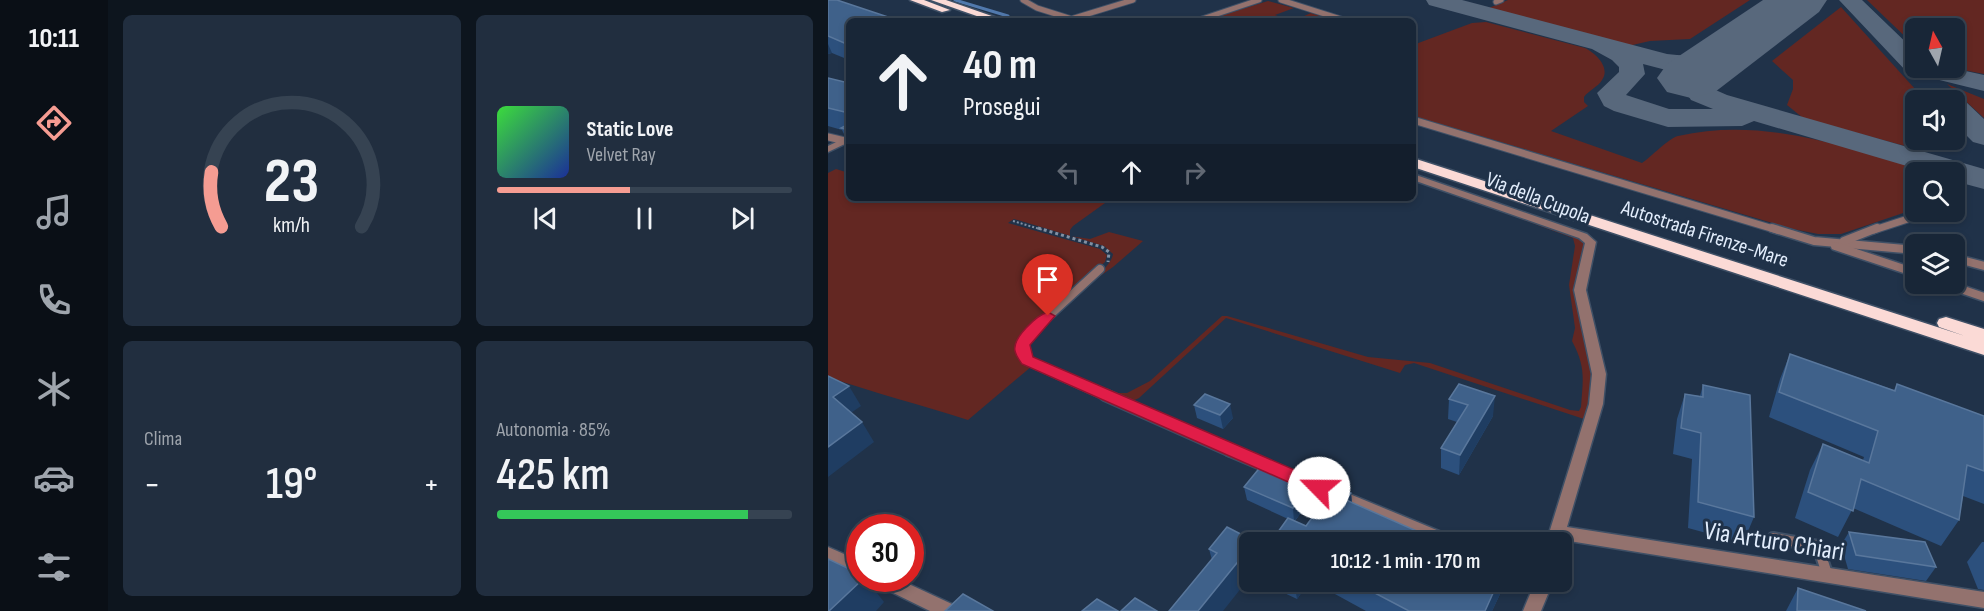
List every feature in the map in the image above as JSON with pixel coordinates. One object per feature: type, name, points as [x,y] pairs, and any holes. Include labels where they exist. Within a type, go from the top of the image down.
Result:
[{"type":"highway","points":[[915,0],[971,18]]},
{"type":"highway","points":[[936,0],[992,18]]},
{"type":"highway","name":"Autostrada Firenze-Mare","points":[[1416,154],[1984,336]]},
{"type":"highway","name":"Autostrada Firenze-Mare","points":[[1416,163],[1984,349]]},
{"type":"street","points":[[828,149],[846,140]]},
{"type":"street","name":"Via della Cupola","points":[[1416,178],[1583,236],[1591,242],[1580,290],[1598,360],[1596,404],[1558,532]]},
{"type":"street","points":[[1232,451],[1424,532]]},
{"type":"street","name":"Via Arturo Chiari","points":[[1572,540],[1984,600]]},
{"type":"street","points":[[828,554],[846,562]]},
{"type":"street","points":[[908,592],[948,611]]},
{"type":"street","points":[[1532,611],[1539,592]]},
{"type":"lane","points":[[1023,0],[1037,8],[1068,18]]},
{"type":"lane","points":[[1074,18],[1133,0]]},
{"type":"lane","points":[[1205,18],[1259,0]]},
{"type":"lane","points":[[1281,0],[1338,18]]},
{"type":"lane","points":[[1416,121],[1823,242],[1905,269]]},
{"type":"lane","points":[[828,137],[846,140]]},
{"type":"lane","points":[[1839,243],[1905,219]]},
{"type":"lane","points":[[1823,242],[1905,249]]},
{"type":"lane","points":[[1965,261],[1984,266]]},
{"type":"lane","points":[[1101,269],[1027,336],[1023,352],[1028,361],[1232,451]]},
{"type":"lane","points":[[1965,290],[1984,297]]},
{"type":"lane","points":[[1773,537],[1818,546],[1829,577]]},
{"type":"path","points":[[1013,221],[1106,249],[1110,258],[1101,269]]},
{"type":"shaded area","points":[[1508,0],[1750,0],[1690,39],[1650,41],[1628,46],[1489,8]]},
{"type":"shaded area","points":[[1867,0],[1984,0],[1984,74],[1965,70],[1965,18],[1905,18],[1905,36]]},
{"type":"shaded area","points":[[1268,1],[1294,8],[1275,15],[1284,18],[1213,18]]},
{"type":"shaded area","points":[[1841,7],[1916,90],[1905,90],[1905,146],[1803,118],[1787,105],[1793,89],[1793,80],[1772,61]]},
{"type":"shaded area","points":[[1311,13],[1327,18],[1300,18]]},
{"type":"shaded area","points":[[1486,22],[1585,48],[1601,61],[1605,70],[1604,75],[1584,97],[1584,102],[1588,106],[1551,131],[1642,163],[1678,136],[1710,131],[1774,132],[1837,145],[1905,165],[1905,212],[1841,234],[1818,234],[1793,229],[1416,117],[1416,44],[1472,23]]},
{"type":"shaded area","points":[[1947,84],[1962,90],[1954,90]]},
{"type":"shaded area","points":[[1965,91],[1984,99],[1984,118],[1965,101]]},
{"type":"shaded area","points":[[836,169],[846,172],[846,201],[1108,201],[1073,226],[1070,236],[1014,219],[1008,223],[1100,249],[1107,255],[1105,262],[1043,317],[1023,340],[1019,348],[1020,353],[1032,366],[968,420],[828,377],[828,173]]},
{"type":"shaded area","points":[[1416,180],[1564,230],[1584,242],[1586,248],[1575,290],[1593,371],[1587,420],[1414,363],[1405,365],[1400,373],[1226,318],[1139,398],[1128,401],[1112,397],[1097,389],[1106,393],[1127,393],[1150,381],[1222,316],[1227,316],[1368,357],[1430,363],[1570,410],[1579,411],[1582,373],[1580,358],[1572,341],[1575,328],[1569,285],[1575,246],[1573,238]]},
{"type":"shaded area","points":[[1109,232],[1143,241],[1113,267],[1086,286],[1108,265],[1113,254],[1104,246],[1071,236],[1090,239]]},
{"type":"shaded area","points":[[1085,287],[1039,330],[1047,320]]},
{"type":"shaded area","points":[[1030,350],[1033,357],[1052,369],[1097,389],[1044,366],[1031,356]]},
{"type":"building","points":[[828,0],[837,0],[891,18],[846,18],[846,44],[828,36]]},
{"type":"building","points":[[828,78],[846,82],[846,112],[828,108]]},
{"type":"building","points":[[1790,354],[1895,391],[1897,384],[1984,416],[1984,471],[1967,465],[1959,520],[1861,479],[1853,511],[1808,492],[1823,444],[1869,463],[1878,431],[1779,392]]},
{"type":"building","points":[[828,376],[849,386],[833,397],[862,422],[828,447]]},
{"type":"building","points":[[1459,384],[1495,396],[1460,455],[1441,448],[1468,405],[1449,399]]},
{"type":"building","points":[[1703,385],[1750,395],[1754,517],[1698,502],[1701,433],[1681,428],[1685,394],[1703,397]]},
{"type":"building","points":[[1205,394],[1230,404],[1220,415],[1194,405]]},
{"type":"building","points":[[1262,465],[1310,486],[1293,508],[1244,487]]},
{"type":"building","points":[[1335,486],[1351,493],[1346,500],[1419,532],[1278,532],[1288,518],[1306,526]]},
{"type":"building","points":[[1227,527],[1239,533],[1239,560],[1198,611],[1169,611],[1217,553],[1209,549]]},
{"type":"building","points":[[1849,532],[1925,542],[1936,567],[1856,555]]},
{"type":"building","points":[[828,559],[846,567],[846,592],[849,592],[828,611]]},
{"type":"building","points":[[1798,588],[1866,611],[1797,611]]},
{"type":"building","points":[[1373,592],[1494,592],[1485,611],[1409,611]]},
{"type":"building","points":[[963,594],[993,611],[945,611]]},
{"type":"building","points":[[1135,598],[1157,611],[1121,611]]},
{"type":"building","points":[[1097,599],[1118,611],[1082,611]]},
{"type":"waterway","points":[[955,0],[1008,16]]},
{"type":"taxiway","points":[[1437,0],[1666,62],[1702,63],[1728,50]]},
{"type":"taxiway","points":[[1850,0],[1905,56]]},
{"type":"taxiway","points":[[1601,45],[1621,55],[1632,66],[1632,74],[1611,93],[1614,100],[1668,118],[1742,117]]},
{"type":"taxiway","points":[[1695,74],[1692,82],[1701,94],[1717,101],[1984,179]]},
{"type":"taxiway","points":[[1963,78],[1984,83]]},
{"type":"taxiway","points":[[1965,117],[1984,136]]},
{"type":"runway","points":[[1691,78],[1800,0]]},
{"type":"route","points":[[1048,316],[1027,336],[1023,345],[1023,352],[1028,361],[1319,488]]}]
